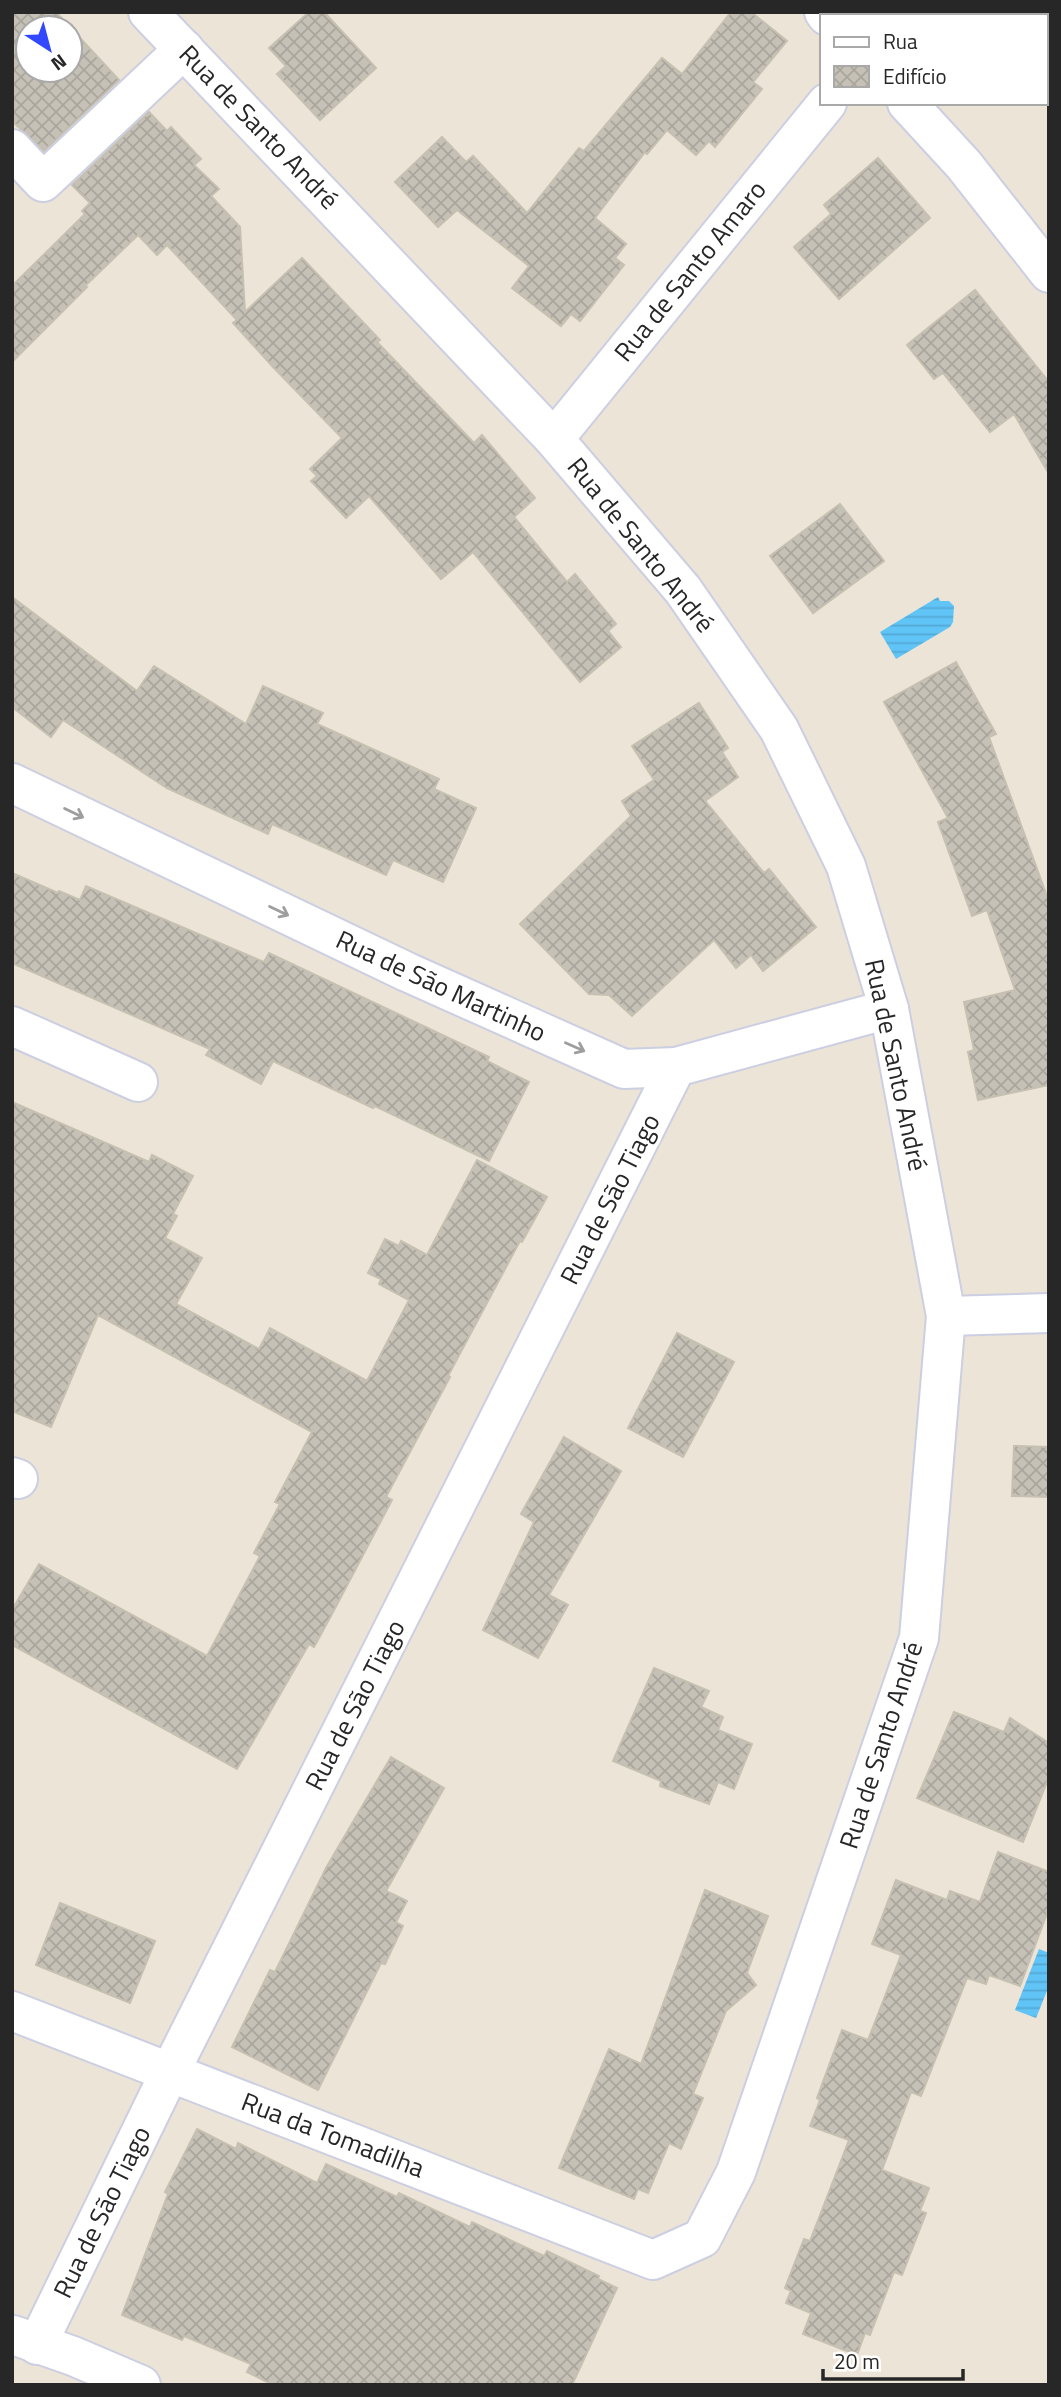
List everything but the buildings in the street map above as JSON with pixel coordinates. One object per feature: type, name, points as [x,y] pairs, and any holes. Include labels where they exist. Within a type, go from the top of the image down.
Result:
[{"type":"street","name":"Rua de Santo André","points":[[148,12],[554,439],[683,590],[779,729],[846,866],[889,1009],[947,1316],[919,1638],[736,2172],[702,2238],[653,2260]]},
{"type":"street","points":[[12,149],[43,182],[184,49]]},
{"type":"street","name":"Rua de Santo Amaro","points":[[554,439],[825,105]]},
{"type":"street","points":[[910,105],[964,165],[1049,273]]},
{"type":"street","name":"Rua de São Martinho","points":[[12,783],[395,967],[624,1069],[676,1067],[889,1009]]},
{"type":"street","points":[[12,1026],[138,1082]]},
{"type":"street","name":"Rua de São Tiago","points":[[25,2340],[170,2072],[676,1067]]},
{"type":"street","points":[[947,1316],[1049,1313]]},
{"type":"street","name":"Rua da Tomadilha","points":[[12,2011],[653,2260]]},
{"type":"street","points":[[25,2340],[73,2356],[141,2385]]},
{"type":"water","points":[[938,597],[940,601],[949,601],[954,606],[950,627],[896,659],[880,632]]},
{"type":"water","points":[[1039,1949],[1049,1953],[1049,1986],[1036,2018],[1015,2010]]}]
